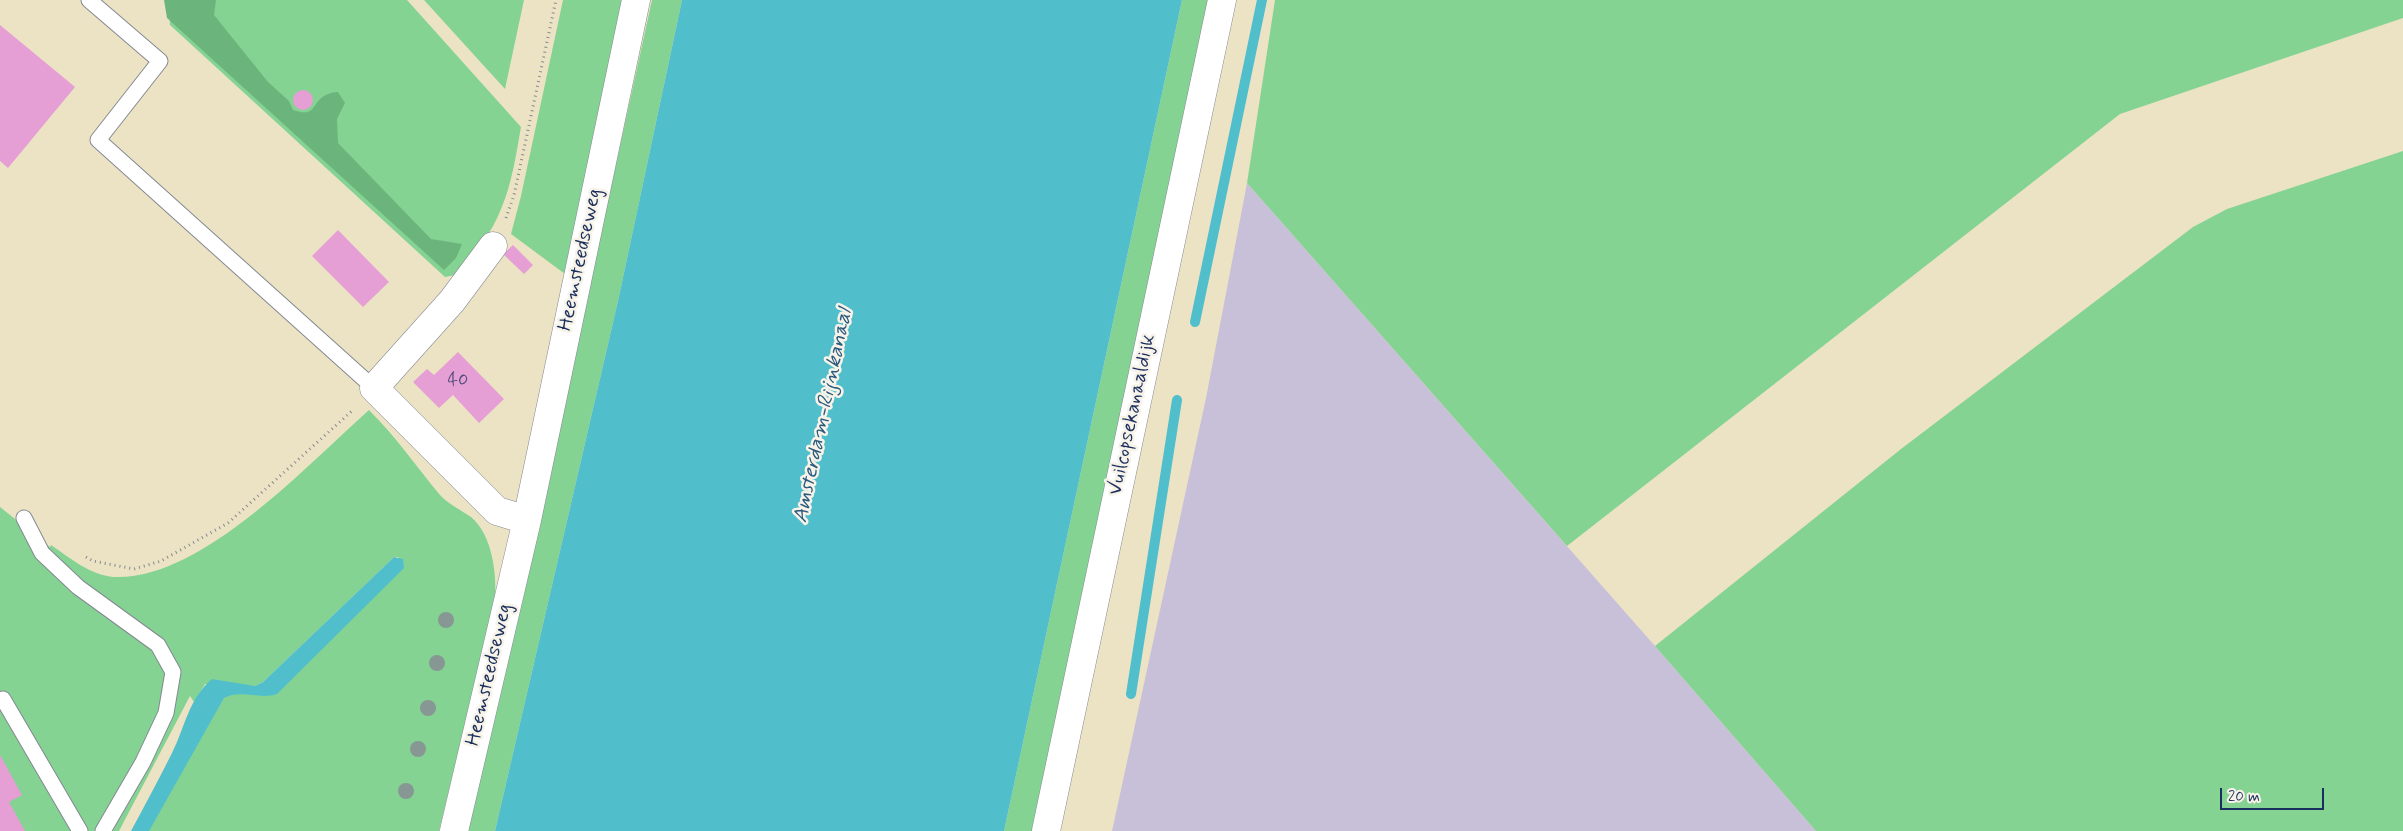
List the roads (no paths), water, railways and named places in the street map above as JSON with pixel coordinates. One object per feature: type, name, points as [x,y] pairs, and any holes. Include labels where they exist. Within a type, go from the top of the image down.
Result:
[{"type":"street","name":"Heemsteedseweg","points":[[454,831],[527,520],[636,0]]},
{"type":"street","name":"Vuilcopsekanaaldijk","points":[[1046,831],[1222,0]]},
{"type":"street","points":[[493,246],[452,301],[374,388],[498,511],[527,520]]},
{"type":"lane","points":[[89,0],[160,60],[98,140],[374,388]]},
{"type":"lane","points":[[24,518],[42,553],[78,587],[158,645],[173,672],[166,713],[143,762],[103,831]]},
{"type":"lane","points":[[3,699],[80,831]]},
{"type":"water","name":"Amsterdam-Rijnkanaal","points":[[682,0],[1182,0],[1004,831],[495,831],[618,301]]},
{"type":"water","points":[[394,557],[403,559],[404,568],[277,694],[264,696],[237,694],[224,698],[149,831],[131,831],[177,743],[188,713],[204,687],[212,679],[255,686],[263,682]]},
{"type":"waterway","points":[[1195,322],[1262,0]]},
{"type":"waterway","points":[[1131,694],[1177,400]]}]
